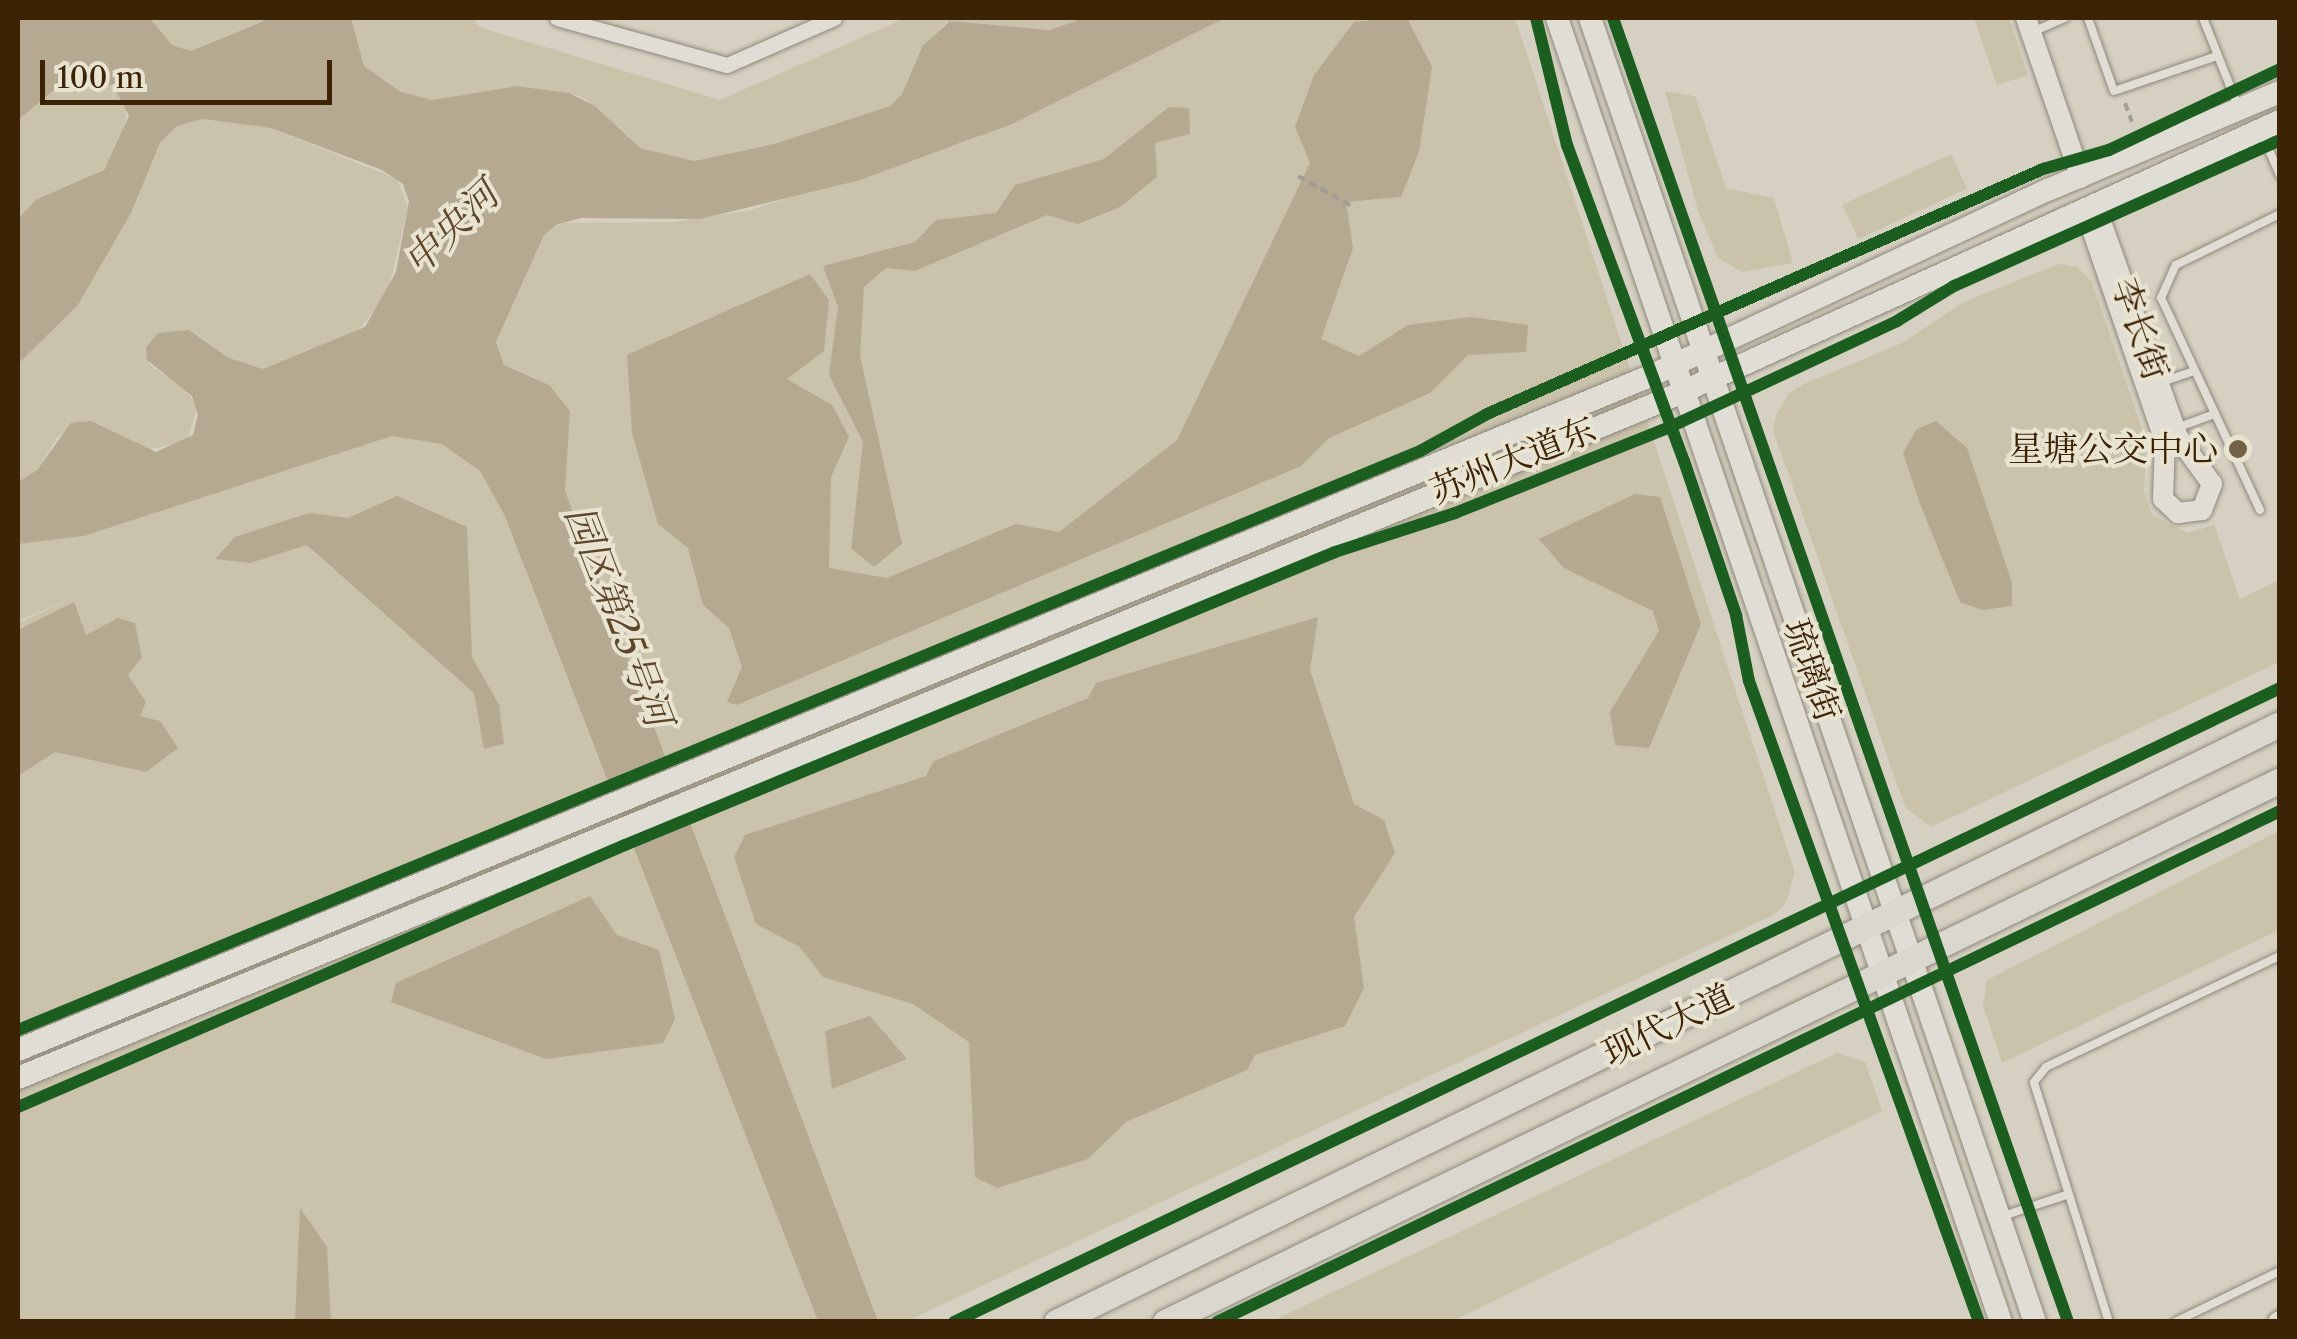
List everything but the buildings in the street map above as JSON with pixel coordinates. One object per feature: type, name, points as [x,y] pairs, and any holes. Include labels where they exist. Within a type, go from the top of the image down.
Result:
[{"type":"main road","name":"琉璃街","points":[[1558,18],[2001,1322]]},
{"type":"main road","name":"琉璃街","points":[[1590,18],[2035,1322]]},
{"type":"main road","name":"苏州大道东","points":[[18,1050],[1677,364],[2081,178],[2280,92]]},
{"type":"main road","name":"苏州大道东","points":[[18,1078],[1686,390],[2270,126]]},
{"type":"main road","name":"现代大道","points":[[1056,1322],[1868,929],[2280,724]]},
{"type":"main road","name":"现代大道","points":[[1164,1322],[2280,780]]},
{"type":"street","points":[[557,18],[727,65],[834,18]]},
{"type":"street","points":[[2028,25],[2081,178]]},
{"type":"street","name":"李长街","points":[[2090,207],[2175,428],[2212,484],[2208,504],[2191,513],[2178,513],[2164,498],[2165,441],[2090,207]]},
{"type":"lane","points":[[2028,25],[2065,18]]},
{"type":"lane","points":[[2088,18],[2114,91],[2217,56]]},
{"type":"lane","points":[[2204,18],[2240,110]]},
{"type":"lane","points":[[2270,126],[2280,175]]},
{"type":"lane","points":[[2260,510],[2162,298],[2168,274],[2280,214]]},
{"type":"lane","points":[[2159,383],[2194,371]]},
{"type":"lane","points":[[2175,428],[2214,414]]},
{"type":"lane","points":[[2109,1322],[2032,1092],[2039,1074],[2280,956]]},
{"type":"lane","points":[[1999,1218],[2066,1196]]},
{"type":"lane","points":[[2175,1322],[2280,1271]]},
{"type":"path","points":[[2119,89],[2132,122]]},
{"type":"path","points":[[2126,142],[2144,134]]},
{"type":"path","points":[[1298,176],[1352,206]]},
{"type":"shaded area","points":[[150,18],[271,18],[191,51],[172,45]]},
{"type":"shaded area","points":[[351,18],[474,18],[479,27],[720,100],[905,18],[1085,18],[1056,30],[947,22],[923,45],[902,94],[890,106],[774,144],[694,161],[640,148],[584,98],[569,93],[517,86],[432,100],[401,92],[364,66]]},
{"type":"shaded area","points":[[1225,18],[1515,18],[1795,872],[1786,903],[1773,915],[907,1321],[878,1321],[860,1272],[808,1297],[818,1321],[18,1321],[18,623],[75,597],[18,621],[18,544],[84,536],[388,437],[414,436],[539,380],[504,365],[496,342],[544,235],[562,223],[673,222],[747,211],[972,140]]},
{"type":"shaded area","points":[[1974,18],[2009,18],[2028,75],[1997,85]]},
{"type":"shaded area","points":[[71,71],[114,87],[126,106],[125,136],[100,174],[40,197],[18,219],[18,120]]},
{"type":"shaded area","points":[[1665,91],[1695,96],[1726,188],[1774,198],[1793,263],[1742,272],[1718,258],[1698,211]]},
{"type":"shaded area","points":[[203,119],[271,128],[397,179],[408,207],[387,295],[354,335],[263,369],[229,358],[198,335],[149,342],[149,364],[186,390],[197,407],[187,442],[145,450],[96,423],[58,436],[37,470],[18,482],[18,364],[78,305],[131,213],[160,143],[177,126]]},
{"type":"shaded area","points":[[1951,154],[1967,188],[1858,239],[1842,205]]},
{"type":"shaded area","points":[[2059,264],[2077,267],[2092,282],[2147,444],[2144,490],[2152,515],[2187,533],[2214,525],[2240,599],[2279,580],[2279,662],[1931,827],[1905,807],[1773,430],[1776,416],[1789,393],[1804,384],[1904,342],[1964,302]]},
{"type":"shaded area","points":[[2279,831],[2279,930],[2002,1063],[1983,1006],[1987,980]]},
{"type":"shaded area","points":[[1837,1053],[1865,1062],[1882,1111],[1453,1321],[1272,1321]]},
{"type":"water","name":"中央河","points":[[18,18],[150,18],[172,45],[191,51],[271,18],[351,18],[364,66],[401,92],[432,100],[517,86],[569,93],[595,106],[640,148],[694,161],[774,144],[890,106],[902,94],[923,45],[950,21],[1049,30],[1085,18],[1225,18],[1012,124],[860,180],[700,219],[582,218],[558,224],[544,235],[496,342],[504,365],[549,385],[570,411],[565,491],[878,1321],[818,1321],[504,514],[480,471],[442,444],[392,436],[84,536],[18,544],[18,482],[37,470],[71,423],[91,421],[156,452],[193,435],[198,415],[192,396],[147,360],[146,347],[158,333],[189,330],[229,358],[263,369],[365,327],[396,272],[409,201],[403,184],[382,170],[271,128],[203,119],[177,126],[160,143],[131,213],[78,305],[18,364],[18,219],[37,199],[104,170],[129,116],[114,87],[78,70],[18,120]]},
{"type":"water","points":[[1407,18],[1432,67],[1419,152],[1401,197],[1346,202],[1353,248],[1321,339],[1359,356],[1408,325],[1471,317],[1528,325],[1526,352],[1468,355],[1430,393],[1329,438],[1301,466],[737,705],[727,702],[742,667],[729,628],[703,605],[688,548],[658,524],[632,433],[627,355],[810,274],[829,300],[824,351],[787,379],[832,405],[849,437],[831,477],[829,568],[887,578],[1016,524],[1059,532],[1177,440],[1310,163],[1295,127],[1314,75],[1354,22]]},
{"type":"water","points":[[1169,107],[1189,108],[1190,134],[1155,143],[1157,177],[1120,207],[1078,224],[1047,215],[915,271],[886,268],[864,287],[860,356],[902,544],[874,567],[851,548],[863,442],[829,375],[838,307],[823,266],[915,242],[936,220],[996,213],[1015,185],[1104,159]]},
{"type":"water","points":[[1936,421],[1967,448],[2012,583],[2012,606],[1982,610],[1960,602],[1903,453],[1917,429]]},
{"type":"water","points":[[1635,494],[1660,497],[1701,624],[1649,748],[1615,745],[1610,712],[1659,631],[1653,611],[1564,568],[1539,539]]},
{"type":"water","points":[[397,496],[467,527],[472,657],[499,705],[504,744],[484,749],[474,693],[307,545],[250,563],[215,559],[235,537],[309,513],[348,518]]},
{"type":"water","points":[[74,602],[86,635],[118,618],[135,623],[142,657],[128,675],[146,702],[140,716],[160,721],[178,748],[146,772],[55,752],[18,776],[18,630]]},
{"type":"water","points":[[1318,617],[1310,670],[1354,804],[1384,820],[1395,853],[1354,917],[1364,988],[1345,1026],[1255,1055],[1247,1070],[1126,1122],[1088,1159],[997,1188],[975,1177],[969,1042],[913,1004],[823,977],[800,947],[756,924],[734,857],[745,835],[926,776],[934,761],[1088,698],[1096,683]]},
{"type":"water","points":[[590,896],[617,935],[659,950],[675,1019],[663,1043],[546,1059],[391,1002],[396,983]]},
{"type":"water","points":[[870,1016],[907,1059],[832,1089],[825,1031]]},
{"type":"water","points":[[300,1208],[327,1247],[331,1321],[295,1321]]},
{"type":"cycle path","points":[[1536,18],[1567,145],[1684,461],[1736,615],[1749,681],[1979,1322]]},
{"type":"cycle path","points":[[1613,18],[2068,1322]]},
{"type":"cycle path","points":[[18,1030],[1420,451],[1487,414],[2043,169],[2109,150],[2280,69]]},
{"type":"cycle path","points":[[18,1107],[625,845],[1335,552],[1455,513],[1670,427],[1897,321],[1954,286],[2280,140]]},
{"type":"cycle path","points":[[954,1322],[2280,688]]},
{"type":"cycle path","points":[[1217,1322],[2280,811]]},
{"type":"place","name":"星塘公交中心","points":[[2238,449]]},
{"type":"water label","name":"园区第25号河","points":[[619,616]]}]
